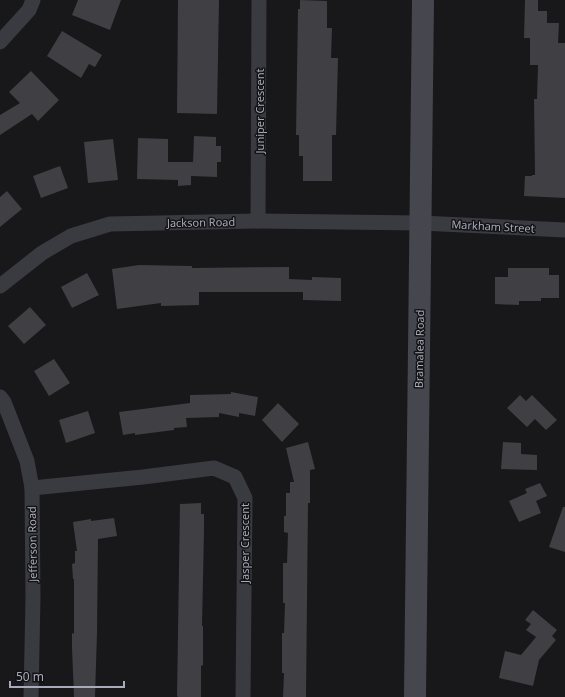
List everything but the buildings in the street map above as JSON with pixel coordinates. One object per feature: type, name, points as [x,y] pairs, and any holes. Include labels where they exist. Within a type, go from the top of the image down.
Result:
[{"type":"main road","name":"Bramalea Road","points":[[415,697],[423,0]]},
{"type":"street","points":[[0,42],[28,10],[33,0]]},
{"type":"street","name":"Juniper Crescent","points":[[258,221],[259,0]]},
{"type":"street","name":"Jackson Road","points":[[0,286],[42,253],[71,236],[110,224],[258,221],[421,222]]},
{"type":"street","name":"Markham Street","points":[[421,222],[565,230]]},
{"type":"street","name":"Jefferson Road","points":[[0,397],[4,402],[27,461],[32,488],[33,598],[30,697]]},
{"type":"street","name":"Jasper Crescent","points":[[32,488],[214,468],[235,477],[245,498],[243,697]]}]
